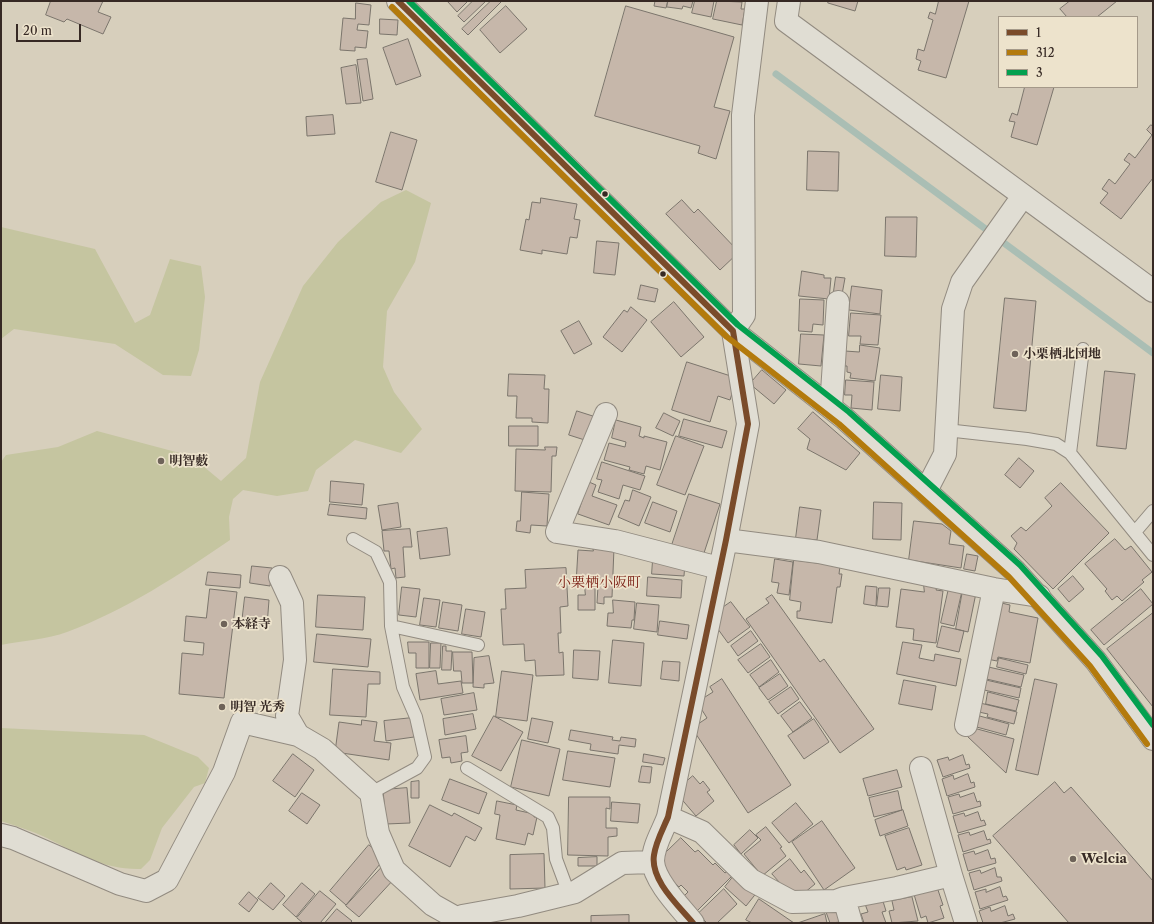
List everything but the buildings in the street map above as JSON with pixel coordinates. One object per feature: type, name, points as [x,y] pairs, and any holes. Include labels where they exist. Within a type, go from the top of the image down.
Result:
[{"type":"street","points":[[398,1],[733,331],[831,407],[1015,571],[1096,661],[1153,739]]},
{"type":"street","points":[[693,923],[657,877],[653,862],[656,847],[668,817],[726,540],[748,424],[733,331],[744,315],[743,115],[757,1]]},
{"type":"street","points":[[789,1],[786,20],[1153,291]]},
{"type":"street","points":[[926,491],[945,454],[953,309],[962,282],[1024,196]]},
{"type":"street","points":[[831,407],[838,302]]},
{"type":"street","points":[[606,414],[557,532],[615,541],[719,568]]},
{"type":"street","points":[[726,540],[819,552],[994,589],[1039,596]]},
{"type":"street","points":[[280,576],[292,603],[295,660],[287,716],[298,735]]},
{"type":"street","points":[[966,725],[994,589]]},
{"type":"street","points":[[1,835],[13,838],[120,884],[146,891],[167,880],[224,772],[242,722],[298,735],[322,749],[371,793],[378,833],[394,870],[433,905],[456,921],[462,916],[518,906],[575,892],[622,863],[653,862]]},
{"type":"street","points":[[921,768],[966,923]]},
{"type":"street","points":[[668,817],[702,832],[751,880],[792,902],[836,901],[951,875]]},
{"type":"street","points":[[844,898],[851,923]]},
{"type":"lane","points":[[1070,452],[1083,350]]},
{"type":"lane","points":[[946,430],[1027,439],[1056,444],[1070,452],[1153,555]]},
{"type":"lane","points":[[1135,532],[1153,511]]},
{"type":"lane","points":[[353,539],[376,552],[390,582],[391,626],[403,687],[416,717],[424,757],[417,768],[371,793]]},
{"type":"lane","points":[[391,626],[478,645]]},
{"type":"lane","points":[[467,768],[548,817],[553,828],[556,859],[569,894]]},
{"type":"green space","points":[[406,190],[431,203],[415,262],[387,311],[383,367],[394,392],[422,429],[401,453],[355,440],[316,470],[308,491],[277,496],[243,490],[233,499],[229,517],[230,540],[152,591],[110,613],[67,632],[1,645],[1,462],[6,455],[58,447],[97,431],[191,456],[221,481],[246,458],[260,382],[303,286],[338,242],[381,202]]},
{"type":"green space","points":[[1,227],[95,249],[135,323],[150,315],[170,259],[201,266],[205,297],[199,350],[191,376],[163,375],[115,344],[14,329],[1,339]]},
{"type":"green space","points":[[1,728],[144,735],[198,757],[209,768],[205,783],[194,787],[162,828],[150,860],[141,869],[115,867],[92,860],[41,835],[1,821]]},
{"type":"waterway","points":[[776,74],[987,230]]},
{"type":"waterway","points":[[1004,243],[1153,353]]},
{"type":"transit line","name":"1","points":[[398,1],[733,331],[748,424],[726,540],[668,817],[658,840],[654,855],[656,874],[666,892],[693,923]]},
{"type":"transit line","name":"3","points":[[409,1],[738,325],[849,412],[1020,565],[1102,656],[1153,725]]},
{"type":"transit line","name":"312","points":[[392,7],[727,337],[839,424],[1009,577],[1090,666],[1147,744]]},
{"type":"place","name":"小栗栖北団地","points":[[1015,354]]},
{"type":"place","name":"明智藪","points":[[161,461]]},
{"type":"place","name":"本経寺","points":[[224,624]]},
{"type":"place","name":"明智 光秀","points":[[222,707]]},
{"type":"place","name":"Welcia","points":[[1073,859]]},
{"type":"district","name":"小栗栖小阪町","points":[[599,583]]}]
